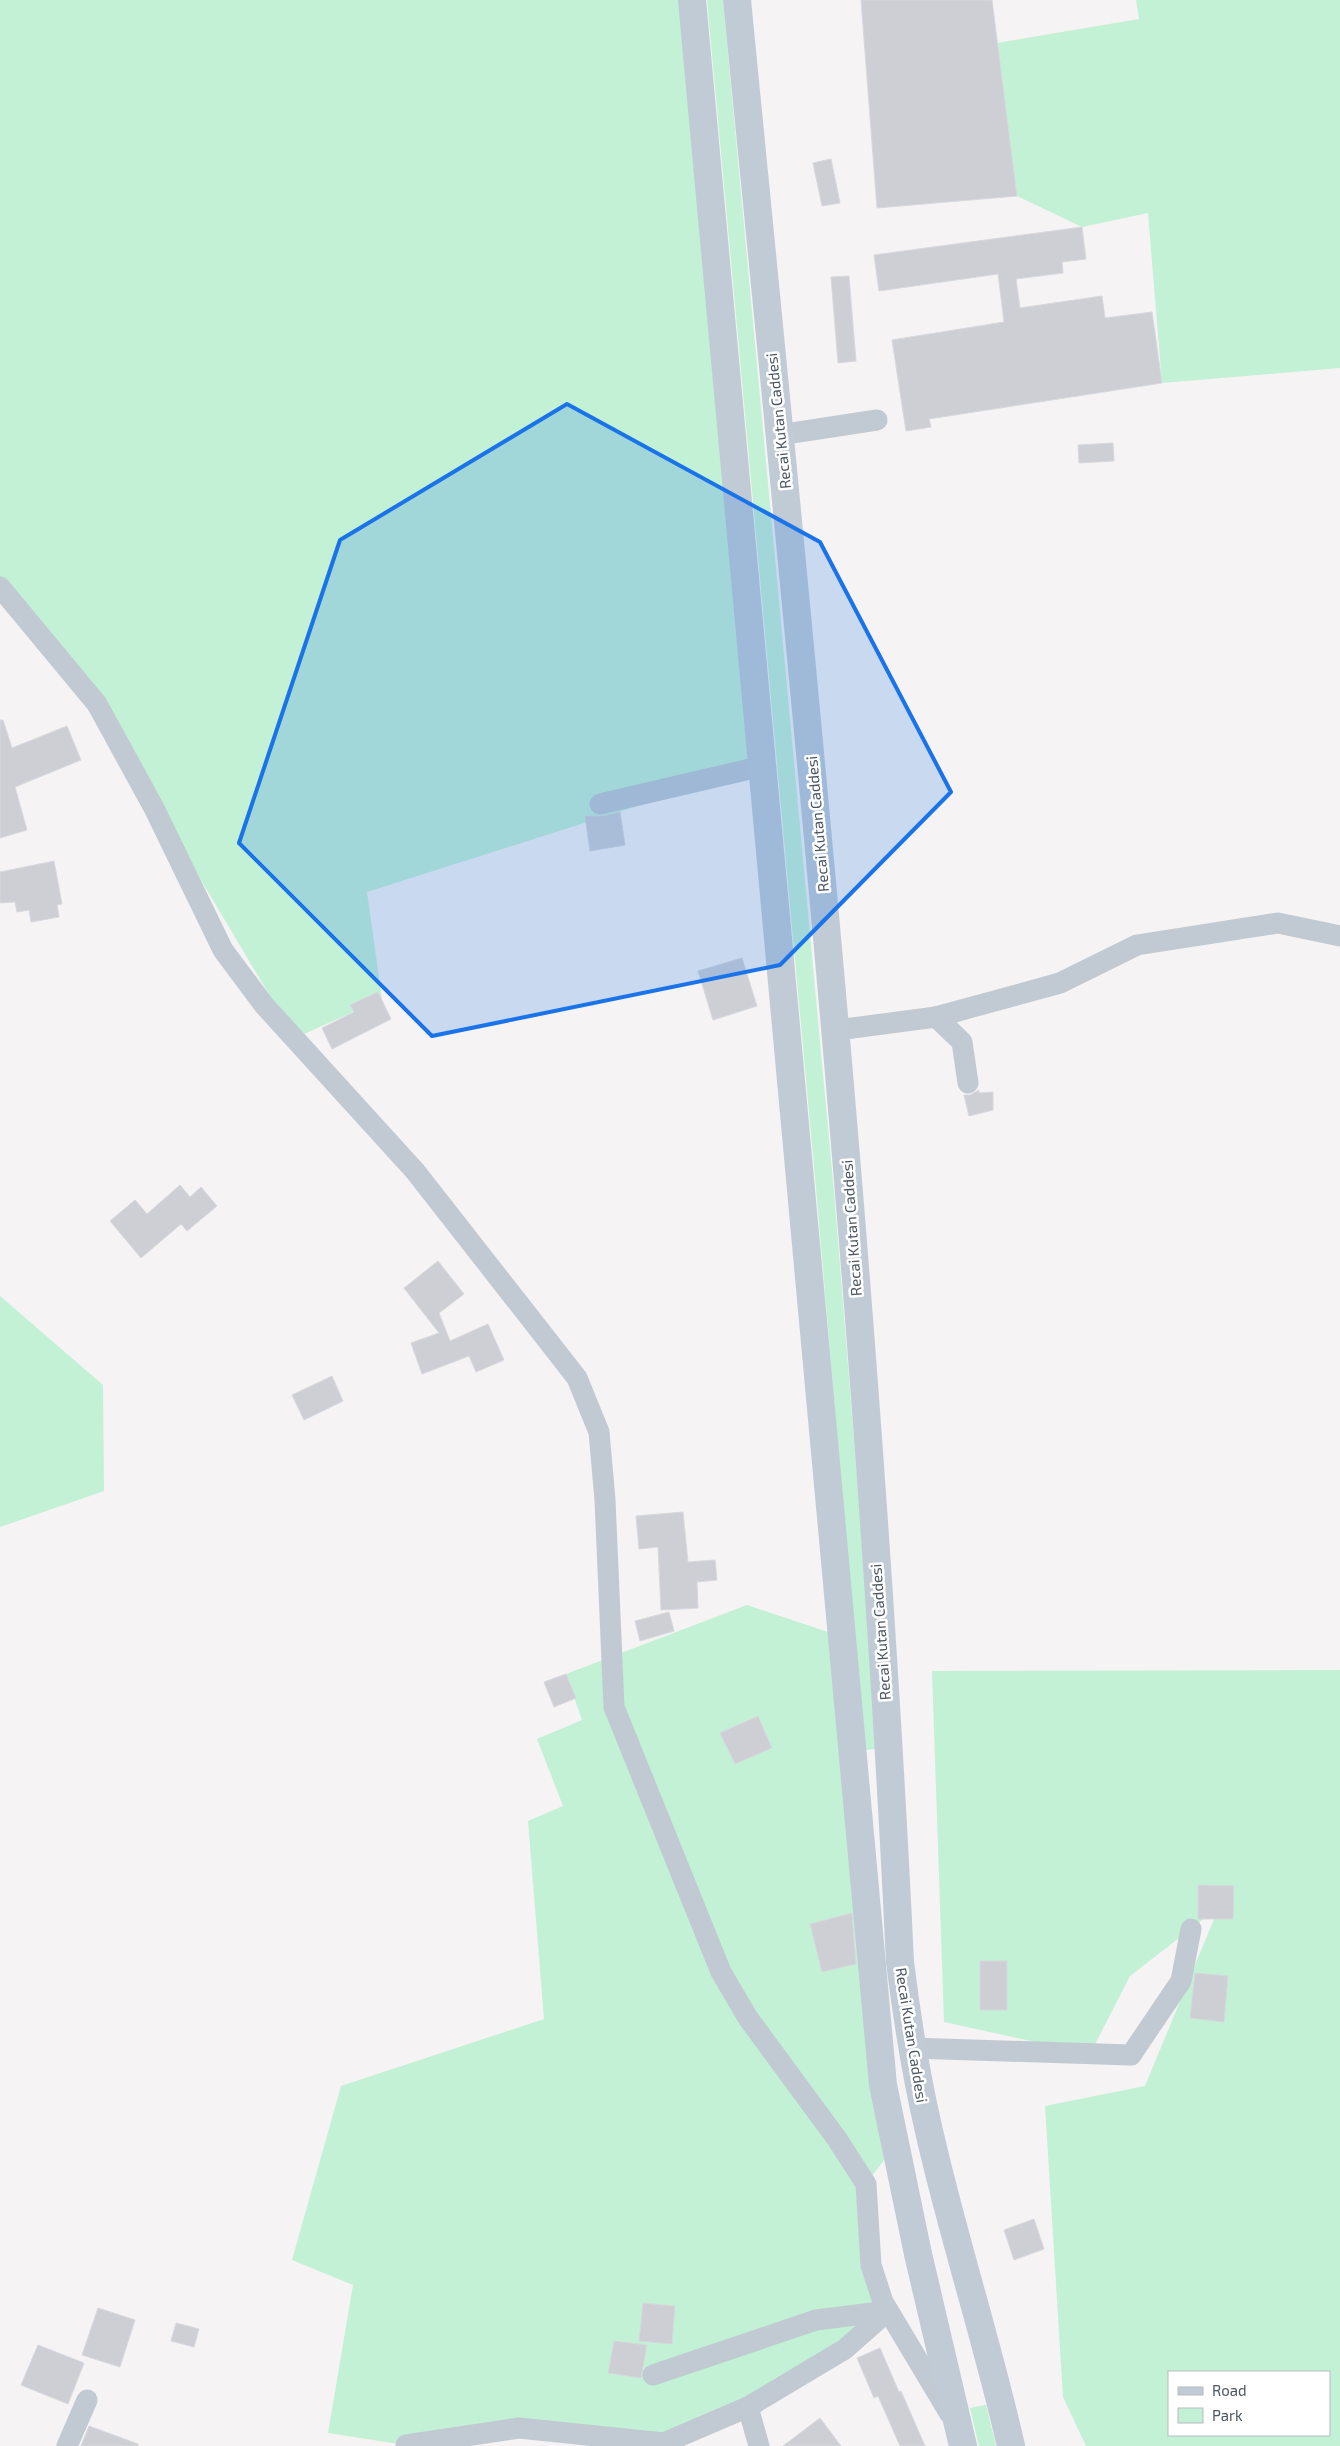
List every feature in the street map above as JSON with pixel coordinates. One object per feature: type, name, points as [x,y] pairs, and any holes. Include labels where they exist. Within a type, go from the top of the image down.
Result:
[{"type":"main road","name":"Recai Kutan Caddesi","points":[[692,0],[883,2085],[914,2235],[961,2436]]},
{"type":"main road","name":"Recai Kutan Caddesi","points":[[737,0],[836,1030],[869,1461],[900,1962],[912,2048],[940,2176],[996,2380],[1011,2446]]},
{"type":"street","points":[[779,435],[877,420]]},
{"type":"street","points":[[0,587],[97,704],[154,808],[223,950],[264,1005],[415,1171],[577,1378],[599,1432],[605,1500],[614,1707],[721,1972],[748,2018],[831,2131],[866,2184],[871,2265],[888,2311],[961,2436]]},
{"type":"street","points":[[600,804],[763,766]]},
{"type":"street","points":[[836,1030],[936,1018],[1060,983],[1136,944],[1278,923],[1340,936]]},
{"type":"street","points":[[936,1018],[962,1042],[968,1084]]},
{"type":"street","points":[[912,2048],[1132,2055],[1181,1981],[1190,1929]]},
{"type":"street","points":[[653,2375],[816,2320],[888,2311]]},
{"type":"street","points":[[406,2445],[519,2428],[664,2443],[748,2407],[845,2349],[888,2311]]},
{"type":"street","points":[[66,2446],[87,2400]]},
{"type":"street","points":[[748,2407],[759,2446]]},
{"type":"highlighted area","points":[[567,404],[820,542],[951,792],[780,965],[432,1036],[239,843],[340,540]]},
{"type":"green space","points":[[0,0],[693,0],[763,766],[367,892],[382,999],[295,1038],[126,754],[0,582]]},
{"type":"green space","points":[[707,0],[723,0],[834,1192],[879,1749],[864,1750],[817,1199]]},
{"type":"green space","points":[[1136,0],[1340,0],[1340,368],[1162,383],[1148,213],[1082,227],[1017,196],[997,43],[1139,19]]},
{"type":"green space","points":[[0,1296],[103,1385],[104,1491],[0,1527]]},
{"type":"green space","points":[[747,1605],[843,1637],[894,2147],[866,2184],[888,2311],[845,2349],[664,2443],[519,2428],[406,2445],[328,2433],[353,2285],[292,2260],[341,2086],[544,2019],[528,1821],[563,1806],[537,1739],[582,1720],[566,1674]]},
{"type":"green space","points":[[1340,1670],[1340,2446],[1086,2446],[1063,2397],[1045,2106],[1145,2086],[1219,1907],[1130,1976],[1090,2054],[944,2022],[932,1671]]},
{"type":"green space","points":[[986,2405],[996,2446],[979,2446],[970,2408]]},
{"type":"building","points":[[861,0],[992,0],[1017,196],[877,208]]},
{"type":"building","points":[[831,159],[840,203],[822,206],[813,163]]},
{"type":"building","points":[[1082,227],[1086,259],[1062,262],[1063,273],[1016,279],[1020,308],[1102,296],[1105,318],[1152,312],[1162,383],[929,419],[931,427],[906,431],[892,340],[1004,322],[998,274],[879,291],[874,255]]},
{"type":"building","points":[[849,276],[856,361],[838,363],[831,277]]},
{"type":"building","points":[[1113,443],[1114,461],[1079,463],[1078,445]]},
{"type":"building","points":[[0,720],[3,720],[12,748],[67,726],[81,760],[15,787],[27,830],[0,838]]},
{"type":"building","points":[[620,812],[625,845],[590,851],[585,816],[603,816]]},
{"type":"building","points":[[54,861],[62,904],[57,905],[59,917],[31,922],[29,910],[17,912],[15,902],[0,903],[0,872]]},
{"type":"building","points":[[742,958],[757,1006],[713,1020],[698,971]]},
{"type":"building","points":[[378,992],[391,1019],[332,1049],[322,1028],[354,1012],[350,1005]]},
{"type":"building","points":[[979,1090],[979,1093],[993,1092],[993,1110],[969,1116],[964,1095],[970,1095]]},
{"type":"building","points":[[180,1185],[190,1197],[201,1187],[217,1206],[187,1231],[181,1224],[141,1258],[110,1221],[135,1200],[147,1214]]},
{"type":"building","points":[[438,1261],[464,1294],[439,1313],[450,1341],[488,1324],[504,1360],[476,1372],[469,1356],[422,1374],[411,1343],[439,1333],[404,1288]]},
{"type":"building","points":[[332,1376],[343,1401],[304,1420],[292,1395]]},
{"type":"building","points":[[683,1512],[688,1562],[715,1560],[717,1580],[697,1582],[698,1608],[661,1610],[658,1547],[639,1549],[636,1516]]},
{"type":"building","points":[[669,1612],[674,1631],[640,1641],[635,1621]]},
{"type":"building","points":[[566,1674],[576,1698],[554,1707],[544,1682]]},
{"type":"building","points":[[758,1716],[772,1748],[735,1764],[720,1733]]},
{"type":"building","points":[[1198,1885],[1234,1886],[1233,1919],[1198,1919]]},
{"type":"building","points":[[852,1913],[856,1964],[822,1972],[810,1924]]},
{"type":"building","points":[[980,1961],[1007,1961],[1007,2010],[980,2010]]},
{"type":"building","points":[[1195,1973],[1228,1976],[1224,2022],[1190,2018]]},
{"type":"building","points":[[1034,2219],[1044,2249],[1014,2260],[1004,2230]]},
{"type":"building","points":[[643,2303],[675,2306],[672,2344],[639,2341]]},
{"type":"building","points":[[98,2308],[135,2320],[120,2367],[82,2355]]},
{"type":"building","points":[[176,2323],[199,2329],[194,2347],[171,2341]]},
{"type":"building","points":[[614,2341],[647,2345],[641,2378],[608,2373]]},
{"type":"building","points":[[38,2345],[84,2363],[68,2404],[21,2385]]},
{"type":"building","points":[[880,2348],[925,2446],[900,2446],[878,2396],[874,2398],[857,2358]]},
{"type":"building","points":[[820,2418],[841,2446],[783,2446]]},
{"type":"building","points":[[89,2426],[138,2444],[138,2446],[81,2446]]}]
